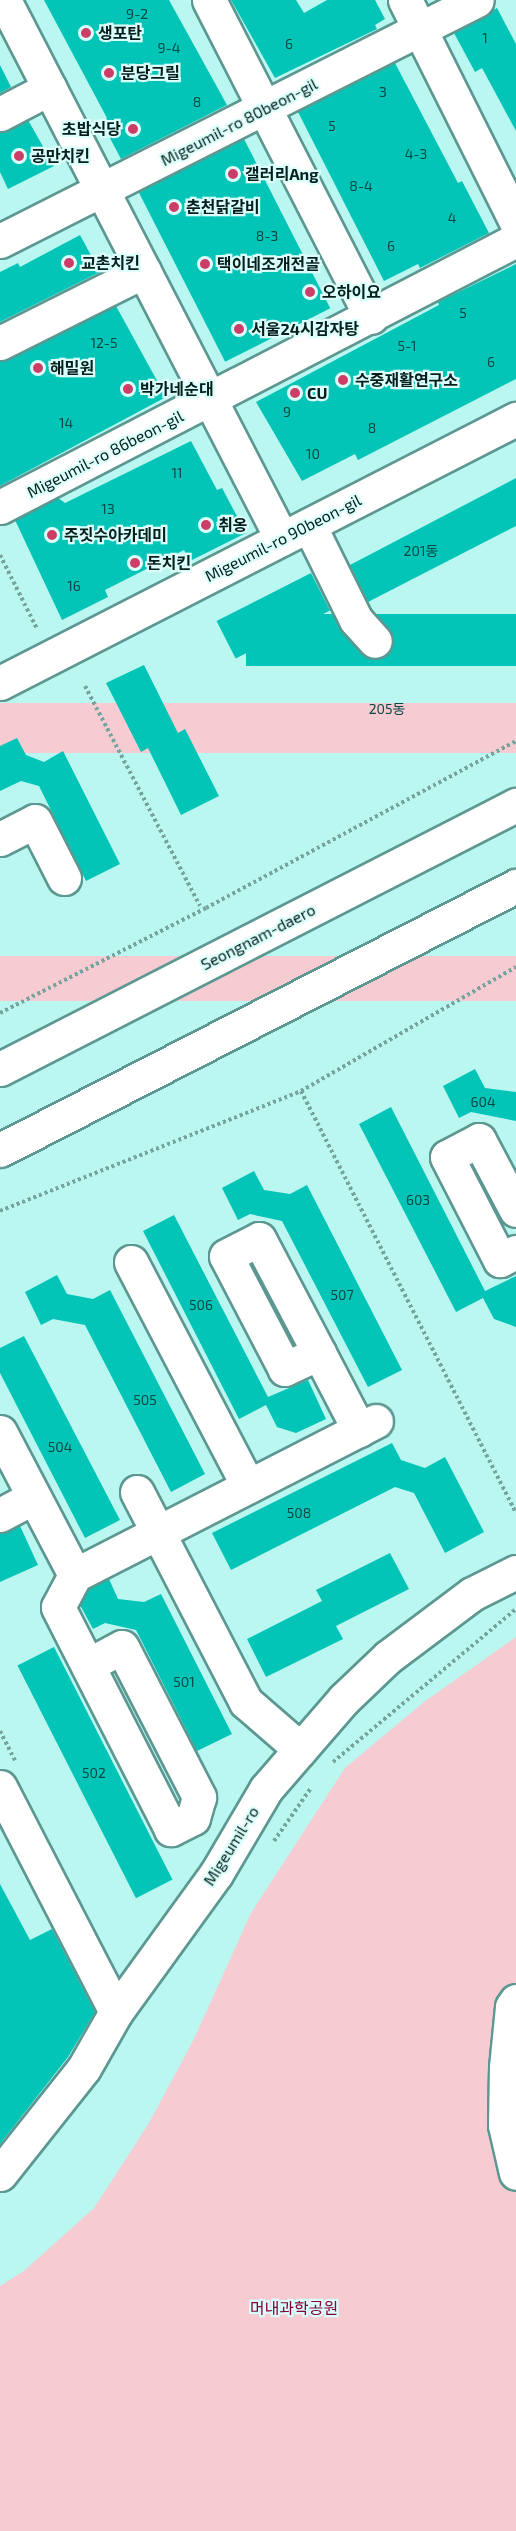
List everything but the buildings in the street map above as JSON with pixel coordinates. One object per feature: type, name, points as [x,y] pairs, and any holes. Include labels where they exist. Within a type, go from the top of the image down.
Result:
[{"type":"street","points":[[4,0],[211,401],[295,532],[356,620],[375,641]]},
{"type":"street","points":[[209,0],[371,317]]},
{"type":"street","points":[[405,0],[516,222]]},
{"type":"street","name":"Migeumil-ro 80beon-gil","points":[[0,241],[103,192],[477,0]]},
{"type":"street","points":[[0,114],[50,88]]},
{"type":"street","name":"Migeumil-ro 86beon-gil","points":[[0,507],[211,401],[516,240]]},
{"type":"street","points":[[0,343],[144,272]]},
{"type":"street","name":"Migeumil-ro 90beon-gil","points":[[0,682],[516,419]]},
{"type":"street","name":"Seongnam-daero","points":[[0,1069],[516,805]]},
{"type":"street","points":[[0,838],[35,821],[64,878]]},
{"type":"street","points":[[0,1150],[516,886]]},
{"type":"street","points":[[516,1210],[479,1140],[447,1157],[500,1260],[516,1252]]},
{"type":"street","points":[[131,1262],[248,1486]]},
{"type":"street","points":[[88,1665],[122,1647],[199,1797],[193,1818],[171,1829],[58,1607],[75,1575],[368,1425],[319,1353]]},
{"type":"street","points":[[0,1432],[75,1575]]},
{"type":"street","points":[[137,1492],[246,1702],[300,1749]]},
{"type":"street","points":[[0,1515],[34,1497]]},
{"type":"street","name":"Migeumil-ro","points":[[0,2174],[84,2068],[116,2012],[216,1874],[266,1789],[300,1749],[344,1699],[404,1644],[472,1594],[516,1572]]},
{"type":"street","points":[[0,1787],[116,2012]]},
{"type":"street","points":[[516,2001],[512,2007],[506,2067],[505,2113],[516,2173]]},
{"type":"path","points":[[0,555],[50,657]]},
{"type":"path","points":[[85,686],[200,906]]},
{"type":"path","points":[[0,1013],[207,908],[516,741]]},
{"type":"path","points":[[0,1211],[301,1091],[516,967]]},
{"type":"path","points":[[301,1091],[516,1513]]},
{"type":"path","points":[[331,1764],[516,1609]]},
{"type":"path","points":[[270,1847],[316,1780]]},
{"type":"green space","points":[[0,703],[516,703],[516,753],[0,753]]},
{"type":"green space","points":[[0,956],[516,956],[516,1001],[0,1001]]},
{"type":"green space","name":"머내과학공원","points":[[516,1637],[516,2531],[0,2531],[0,2286],[24,2271],[94,2208],[149,2123],[194,2039],[251,1913],[345,1768],[424,1702]]},
{"type":"place","name":"생포탄","points":[[86,33]]},
{"type":"place","name":"분당그릴","points":[[109,73]]},
{"type":"place","name":"초밥식당","points":[[133,129]]},
{"type":"place","name":"공만치킨","points":[[19,156]]},
{"type":"place","name":"갤러리Ang","points":[[233,174]]},
{"type":"place","name":"춘천닭갈비","points":[[174,207]]},
{"type":"place","name":"교촌치킨","points":[[69,263]]},
{"type":"place","name":"택이네조개전골","points":[[205,264]]},
{"type":"place","name":"오하이요","points":[[310,292]]},
{"type":"place","name":"서울24시감자탕","points":[[239,329]]},
{"type":"place","name":"해밀원","points":[[38,368]]},
{"type":"place","name":"수중재활연구소","points":[[343,380]]},
{"type":"place","name":"박가네순대","points":[[128,389]]},
{"type":"place","name":"CU","points":[[295,393]]},
{"type":"place","name":"취옹","points":[[206,525]]},
{"type":"place","name":"주짓수아카데미","points":[[52,535]]},
{"type":"place","name":"돈치킨","points":[[135,563]]}]
